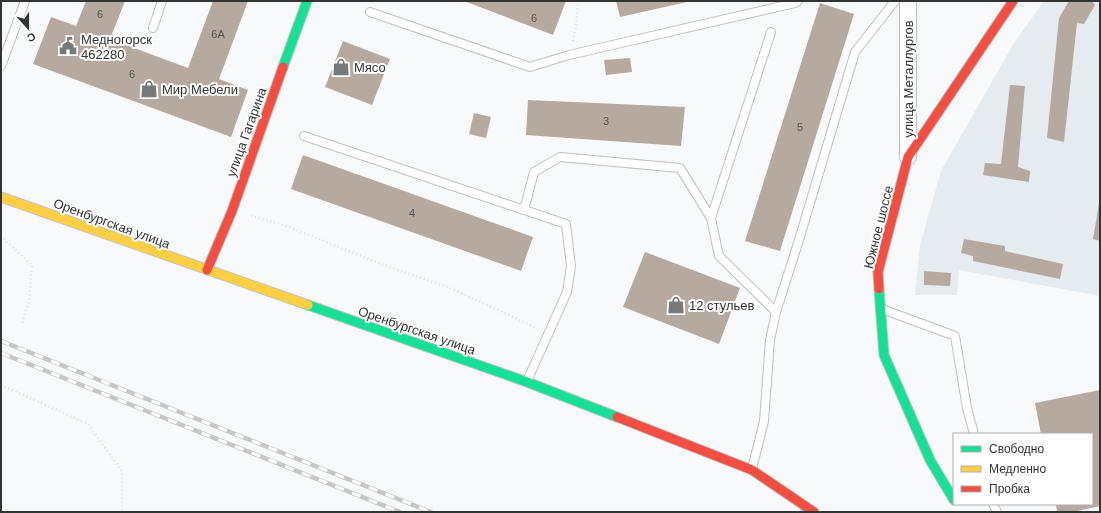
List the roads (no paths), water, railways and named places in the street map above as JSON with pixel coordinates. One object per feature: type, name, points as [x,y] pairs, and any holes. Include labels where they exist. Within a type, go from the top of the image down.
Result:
[{"type":"street","name":"улица Гагарина","points":[[207,270],[232,211],[307,1]]},
{"type":"street","name":"улица Металлургов","points":[[908,1],[908,157]]},
{"type":"street","name":"Южное шоссе","points":[[953,499],[930,460],[884,355],[878,272],[908,157],[1014,1]]},
{"type":"street","name":"Оренбургская улица","points":[[1,197],[527,382],[752,470],[814,512]]},
{"type":"lane","points":[[1,66],[26,1]]},
{"type":"lane","points":[[153,28],[162,1]]},
{"type":"lane","points":[[370,12],[530,67],[569,55],[795,3],[798,1]]},
{"type":"lane","points":[[752,470],[764,420],[770,340],[776,312],[855,52],[894,1]]},
{"type":"lane","points":[[712,218],[771,32]]},
{"type":"lane","points":[[304,136],[566,224],[571,266],[567,292],[527,382]]},
{"type":"lane","points":[[524,210],[534,172],[560,157],[680,168],[712,218],[719,256],[776,312]]},
{"type":"lane","points":[[881,309],[955,336],[967,408],[974,433]]},
{"type":"railway","points":[[1,341],[431,512]]},
{"type":"railway","points":[[1,353],[400,512]]},
{"type":"place","name":"Медногорск 462280","points":[[68,46]]},
{"type":"place","name":"Мясо","points":[[341,67]]},
{"type":"place","name":"Мир Мебели","points":[[149,89]]},
{"type":"place","name":"12 стульев","points":[[676,305]]}]
